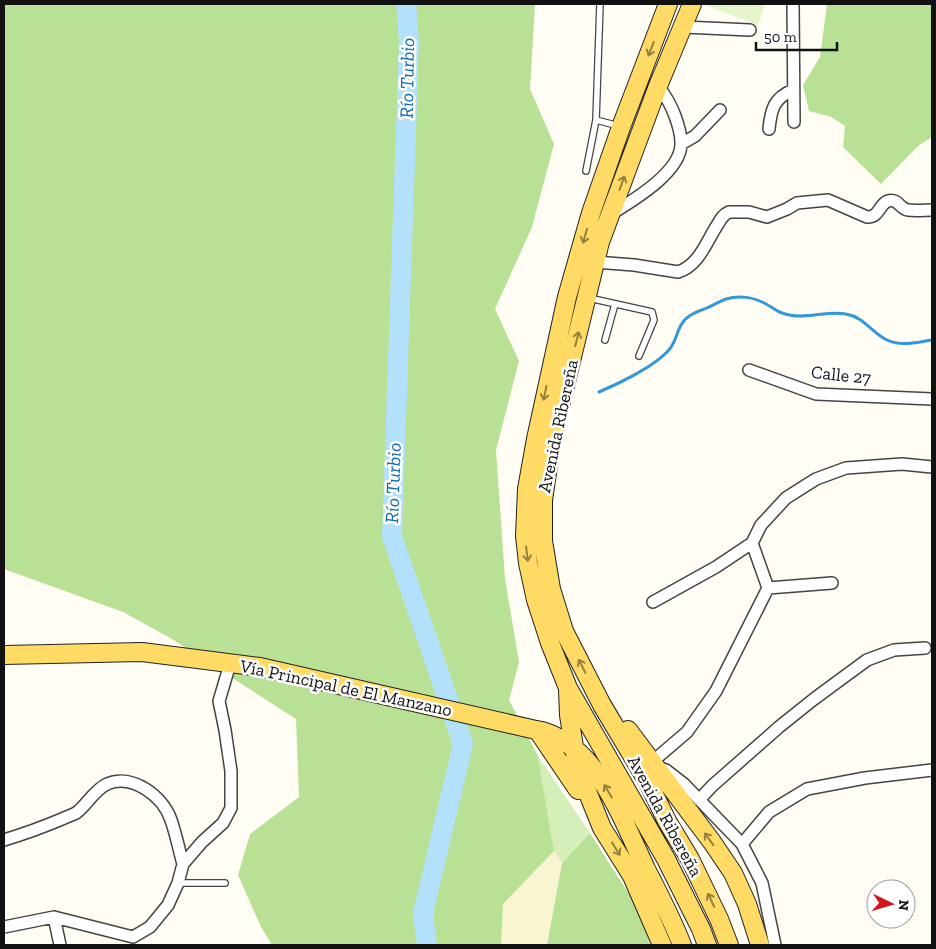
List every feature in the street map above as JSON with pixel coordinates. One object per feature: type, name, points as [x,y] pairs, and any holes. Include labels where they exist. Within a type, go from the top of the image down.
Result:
[{"type":"main road","name":"Avenida Ribereña","points":[[668,4],[591,213],[567,297],[548,380],[527,489],[525,536],[528,563],[536,600],[550,643],[568,688],[666,858],[702,929],[707,945]]},
{"type":"main road","name":"Avenida Ribereña","points":[[692,4],[684,28],[658,86],[600,242],[552,439],[543,500],[543,541],[550,589],[564,631],[602,705],[648,782],[667,821],[690,859],[719,919],[729,945]]},
{"type":"main road","name":"Vía Principal de El Manzano","points":[[4,655],[142,652],[260,667],[540,731],[574,748],[593,767],[610,795],[672,920],[682,945]]},
{"type":"main road","points":[[568,688],[562,719],[540,731],[592,816],[602,828],[632,876],[662,945]]},
{"type":"main road","points":[[568,688],[569,715],[577,766],[602,828]]},
{"type":"main road","points":[[594,689],[604,699],[655,765],[712,842],[733,874],[747,904],[760,945]]},
{"type":"street","points":[[792,4],[794,122]]},
{"type":"street","points":[[684,28],[750,30]]},
{"type":"street","points":[[610,214],[643,194],[660,180],[678,155],[682,144],[678,126],[667,97],[658,86]]},
{"type":"street","points":[[769,129],[772,111],[776,102],[783,94],[793,90]]},
{"type":"street","points":[[682,144],[695,136],[720,110]]},
{"type":"street","points":[[595,262],[634,265],[678,272],[685,270],[690,267],[721,219],[729,212],[749,212],[767,218],[797,203],[828,200],[872,218],[885,202],[891,200],[898,202],[908,210],[932,210]]},
{"type":"street","name":"Calle 27","points":[[749,370],[816,394],[932,400]]},
{"type":"street","points":[[653,602],[716,567],[752,543],[761,525],[786,498],[816,479],[846,468],[902,464],[932,467]]},
{"type":"street","points":[[752,543],[768,588],[716,691],[687,732],[655,765],[675,776],[742,844],[762,883],[775,945]]},
{"type":"street","points":[[768,588],[832,583]]},
{"type":"street","points":[[699,800],[712,786],[779,727],[867,660],[894,650],[925,648]]},
{"type":"street","points":[[4,926],[54,917],[133,937],[150,927],[168,905],[178,883],[183,864],[202,842],[223,823],[231,808],[231,771],[219,702],[230,664]]},
{"type":"street","points":[[742,844],[769,812],[808,789],[865,778],[932,770]]},
{"type":"street","points":[[4,840],[76,813],[106,784],[118,781],[136,784],[151,793],[163,804],[171,818],[183,864]]},
{"type":"street","points":[[54,917],[60,945]]},
{"type":"street","points":[[754,928],[770,945]]},
{"type":"lane","points":[[586,171],[596,120],[600,4]]},
{"type":"lane","points":[[596,120],[622,127]]},
{"type":"lane","points":[[587,298],[652,312],[654,320],[639,356]]},
{"type":"lane","points":[[605,340],[615,304]]},
{"type":"lane","points":[[178,883],[225,883]]},
{"type":"shaded area","points":[[554,851],[562,863],[547,945],[501,945],[503,904]]},
{"type":"green space","points":[[4,4],[535,4],[530,89],[554,144],[532,227],[495,309],[519,361],[496,450],[505,579],[519,662],[509,700],[538,756],[554,851],[503,904],[501,945],[272,945],[261,927],[238,875],[250,834],[299,797],[296,719],[172,639],[123,612],[4,569]]},
{"type":"green space","points":[[708,4],[765,4],[758,25],[707,6]]},
{"type":"green space","points":[[827,4],[932,4],[932,137],[918,146],[881,184],[843,147],[845,126],[831,117],[809,111],[803,85],[820,57]]},
{"type":"green space","points":[[538,756],[590,833],[562,863],[554,851]]},
{"type":"green space","points":[[590,833],[641,913],[650,945],[547,945],[562,863]]},
{"type":"waterway","name":"Río Turbio","points":[[406,4],[409,41],[392,536],[463,744],[423,913],[427,945]]},
{"type":"waterway","points":[[599,392],[635,375],[661,358],[672,346],[683,321],[690,316],[731,298],[746,297],[757,300],[790,315],[846,314],[858,318],[882,337],[893,342],[910,343],[932,340]]}]
